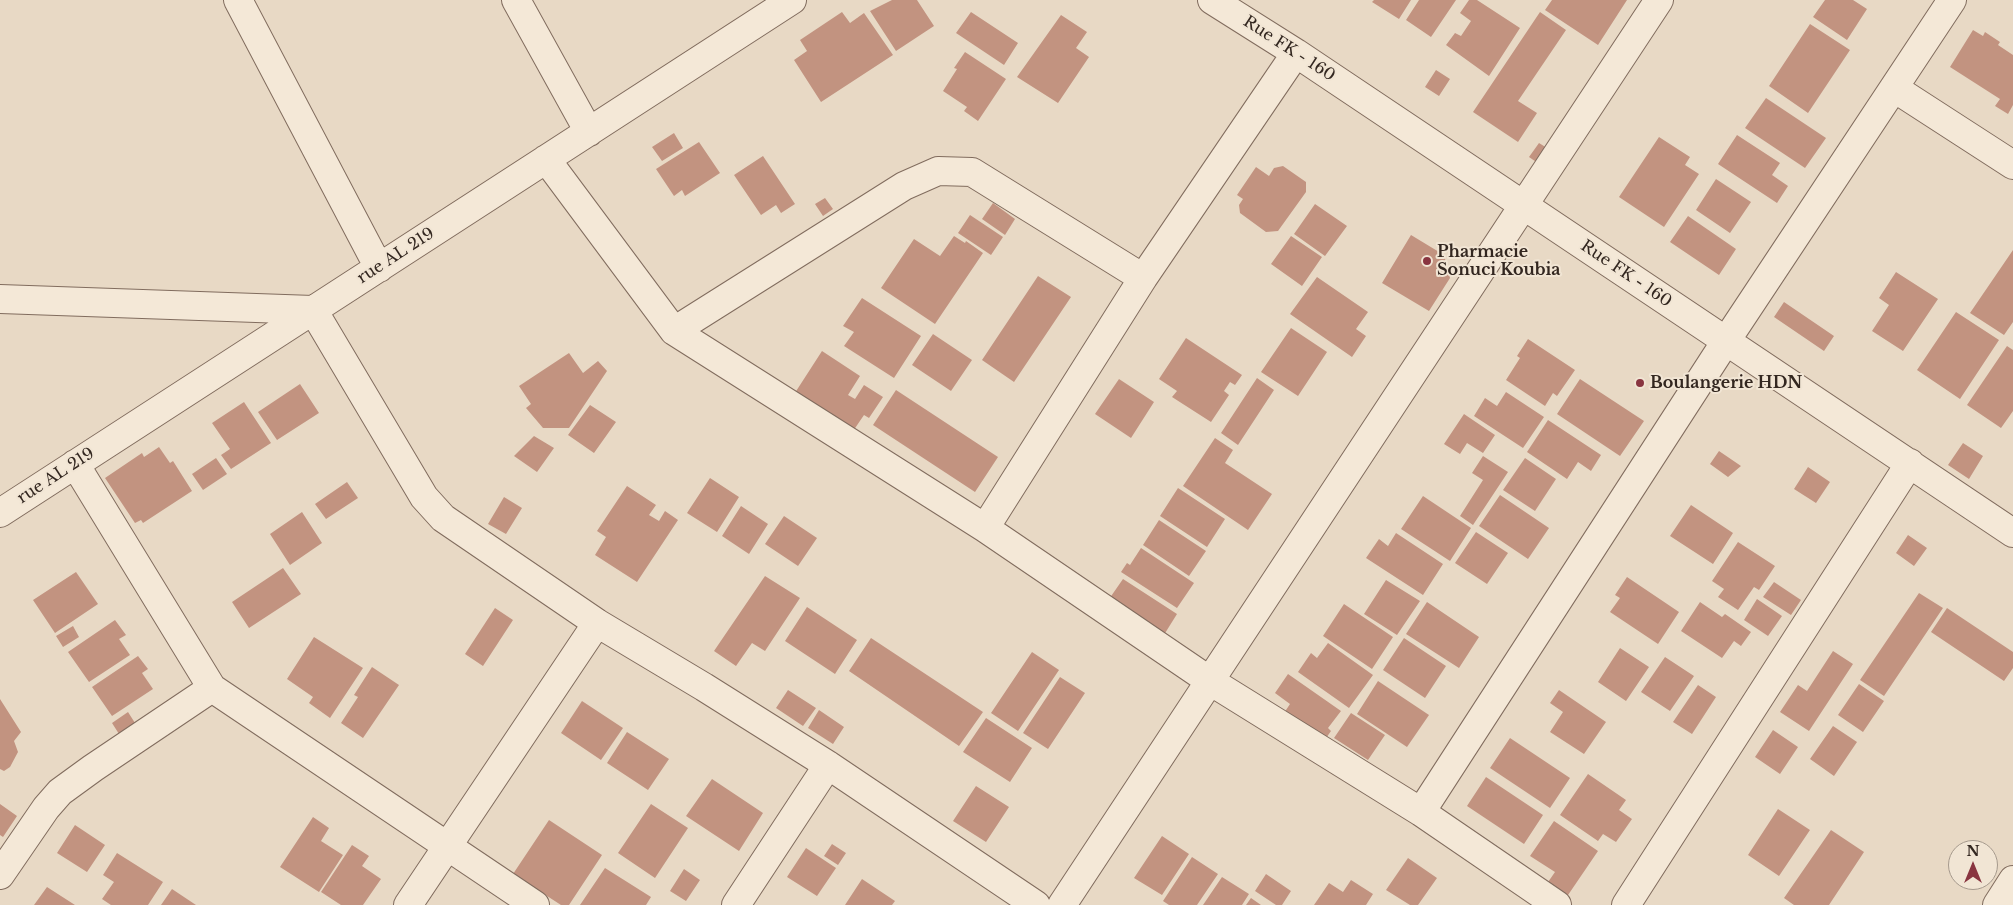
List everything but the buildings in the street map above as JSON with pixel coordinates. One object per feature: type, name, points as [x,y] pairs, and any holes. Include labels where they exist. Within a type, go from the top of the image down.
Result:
[{"type":"street","points":[[238,0],[379,268]]},
{"type":"street","points":[[516,0],[589,132]]},
{"type":"street","name":"rue AL 219","points":[[0,513],[792,0]]},
{"type":"street","name":"Rue FK - 160","points":[[1212,0],[1296,53],[2013,533]]},
{"type":"street","points":[[1062,905],[1659,0]]},
{"type":"street","points":[[1420,812],[1726,341],[1952,0]]},
{"type":"street","points":[[985,528],[1143,278],[1296,53]]},
{"type":"street","points":[[1894,88],[2013,165]]},
{"type":"street","points":[[546,159],[674,331],[985,528],[1210,681],[1420,812],[1557,905]]},
{"type":"street","points":[[674,331],[904,186],[938,171],[972,172],[1143,278]]},
{"type":"street","points":[[0,299],[313,310],[424,497],[443,518],[597,623],[704,687],[828,765],[1036,905]]},
{"type":"street","points":[[1626,905],[1910,463]]},
{"type":"street","points":[[76,464],[212,688],[535,905]]},
{"type":"street","points":[[408,905],[597,623]]},
{"type":"street","points":[[0,875],[46,808],[60,792],[212,688]]},
{"type":"street","points":[[736,905],[828,765]]},
{"type":"street","points":[[1997,905],[2013,880]]},
{"type":"place","name":"Pharmacie Sonuci Koubia","points":[[1427,261]]},
{"type":"place","name":"Boulangerie HDN","points":[[1640,383]]}]
